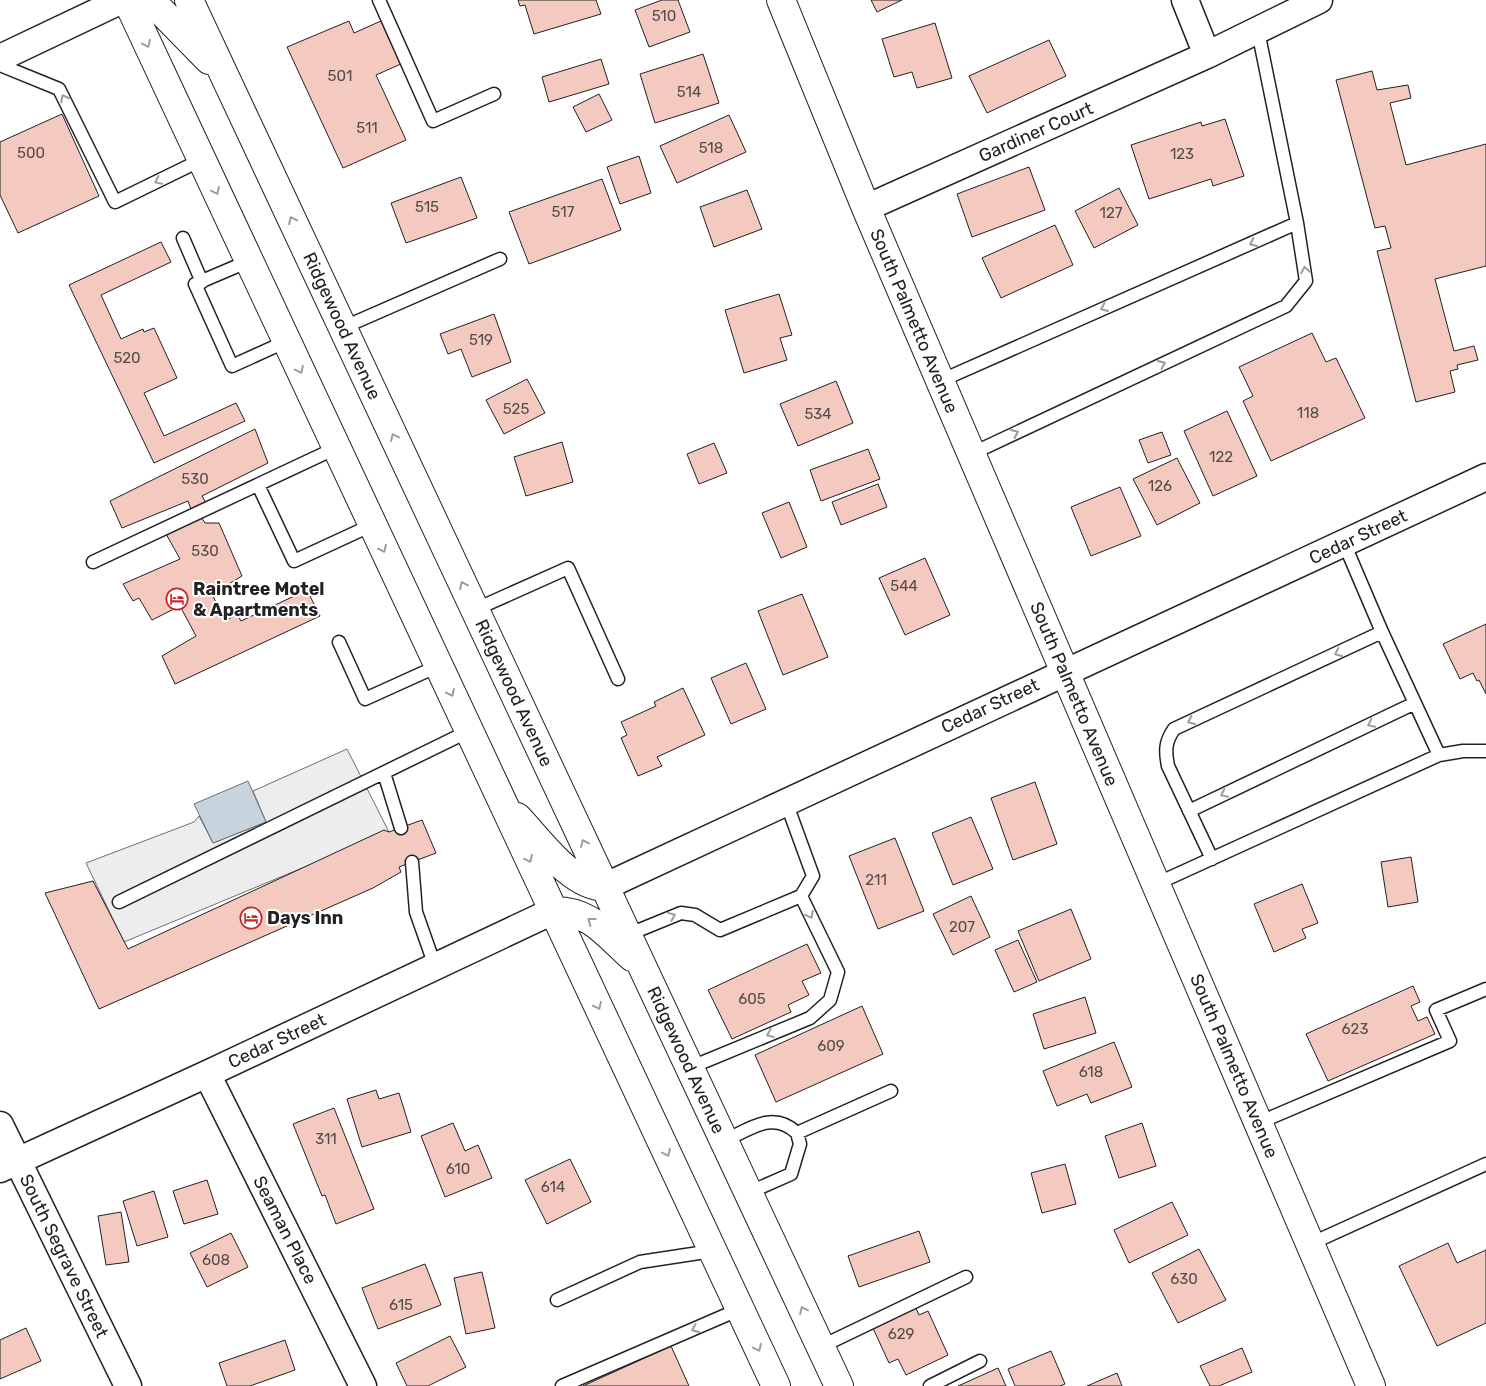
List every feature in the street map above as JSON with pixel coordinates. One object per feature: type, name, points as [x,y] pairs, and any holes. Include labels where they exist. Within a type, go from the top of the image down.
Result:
[{"type":"main road","points":[[127,0],[776,1386]]},
{"type":"main road","points":[[133,0],[161,10],[224,76]]},
{"type":"main road","name":"Ridgewood Avenue","points":[[189,0],[839,1386]]},
{"type":"main road","name":"South Palmetto Avenue","points":[[780,0],[866,208],[1371,1386]]},
{"type":"main road","points":[[500,799],[576,878],[594,886],[604,887]]},
{"type":"main road","points":[[553,911],[570,910],[588,917],[641,964]]},
{"type":"street","points":[[0,58],[122,0]]},
{"type":"street","points":[[1185,0],[1207,56]]},
{"type":"street","name":"Gardiner Court","points":[[866,208],[1207,56],[1319,0]]},
{"type":"street","name":"Cedar Street","points":[[604,887],[1486,477]]},
{"type":"street","name":"Cedar Street","points":[[8,1165],[207,1074],[553,911]]},
{"type":"street","name":"Seaman Place","points":[[207,1074],[363,1386]]},
{"type":"street","name":"South Segrave Street","points":[[0,1125],[8,1165],[128,1386]]},
{"type":"lane","points":[[379,0],[433,121],[494,94]]},
{"type":"lane","points":[[971,454],[1286,306],[1306,281],[1297,223],[1258,31]]},
{"type":"lane","points":[[0,65],[59,89],[115,202],[201,160]]},
{"type":"lane","points":[[940,381],[1297,223]]},
{"type":"lane","points":[[182,238],[202,282]]},
{"type":"lane","points":[[342,328],[500,259]]},
{"type":"lane","points":[[249,260],[195,284],[232,366],[286,341]]},
{"type":"lane","points":[[93,562],[336,448]]},
{"type":"lane","points":[[258,485],[294,561],[372,525]]},
{"type":"lane","points":[[1344,543],[1382,632],[1439,755]]},
{"type":"lane","points":[[474,610],[568,568],[618,679]]},
{"type":"lane","points":[[1212,859],[1168,766],[1165,752],[1167,739],[1174,729],[1382,632]]},
{"type":"lane","points":[[338,642],[365,699],[438,666]]},
{"type":"lane","points":[[1189,811],[1415,703]]},
{"type":"lane","points":[[119,902],[469,731]]},
{"type":"lane","points":[[1156,884],[1439,755],[1463,750],[1486,750]]},
{"type":"lane","points":[[384,773],[401,828]]},
{"type":"lane","points":[[627,935],[681,913],[695,914],[720,930],[801,896],[812,876],[786,802]]},
{"type":"lane","points":[[412,862],[416,912],[435,966]]},
{"type":"lane","points":[[689,1068],[810,1018],[830,1000],[838,972],[801,896]]},
{"type":"lane","points":[[1258,1124],[1450,1041],[1436,1010],[1486,989]]},
{"type":"lane","points":[[797,1134],[890,1091]]},
{"type":"lane","points":[[724,1141],[767,1122],[789,1125],[797,1134],[800,1144],[791,1174],[748,1193]]},
{"type":"lane","points":[[1310,1244],[1486,1164]]},
{"type":"lane","points":[[557,1300],[640,1262],[712,1251]]},
{"type":"lane","points":[[820,1347],[966,1277]]},
{"type":"lane","points":[[562,1386],[740,1309]]},
{"type":"lane","points":[[930,1386],[980,1361]]},
{"type":"shaded area","points":[[347,749],[389,832],[124,942],[86,863],[194,822],[199,816],[213,843],[266,822],[253,791]]},
{"type":"shaded area","points":[[248,781],[266,822],[213,843],[194,804]]},
{"type":"building","points":[[518,0],[596,0],[601,14],[534,34],[525,5],[520,6]]},
{"type":"building","points":[[662,0],[678,0],[690,32],[649,47],[635,10]]},
{"type":"building","points":[[871,0],[902,0],[877,12]]},
{"type":"building","points":[[349,21],[354,33],[381,21],[401,64],[376,75],[406,140],[343,168],[287,47]]},
{"type":"building","points":[[935,23],[952,78],[917,88],[912,72],[894,77],[882,39]]},
{"type":"building","points":[[1049,40],[1066,76],[987,113],[969,76]]},
{"type":"building","points":[[703,54],[719,103],[655,123],[640,74]]},
{"type":"building","points":[[601,59],[609,84],[549,102],[542,77]]},
{"type":"building","points":[[1372,71],[1377,90],[1408,85],[1411,98],[1390,103],[1406,165],[1486,144],[1486,266],[1435,279],[1454,351],[1474,346],[1478,360],[1457,365],[1458,369],[1450,371],[1455,392],[1416,402],[1377,251],[1391,248],[1385,226],[1375,228],[1336,80]]},
{"type":"building","points":[[599,94],[612,120],[586,132],[573,107]]},
{"type":"building","points":[[62,114],[99,196],[18,233],[0,195],[0,142]]},
{"type":"building","points":[[729,115],[746,152],[677,183],[660,146]]},
{"type":"building","points":[[1225,119],[1244,176],[1213,186],[1211,179],[1149,199],[1131,145],[1201,122],[1202,126]]},
{"type":"building","points":[[639,156],[651,193],[620,204],[607,167]]},
{"type":"building","points":[[1029,167],[1045,210],[972,237],[957,194]]},
{"type":"building","points":[[461,177],[477,218],[406,243],[391,203]]},
{"type":"building","points":[[602,179],[621,230],[529,264],[509,212]]},
{"type":"building","points":[[1119,188],[1138,225],[1094,248],[1075,211]]},
{"type":"building","points":[[747,190],[762,229],[714,247],[700,207]]},
{"type":"building","points":[[1055,225],[1073,265],[1001,298],[982,258]]},
{"type":"building","points":[[161,242],[171,262],[101,295],[121,339],[143,329],[144,332],[154,328],[177,378],[144,393],[164,436],[236,403],[245,421],[154,463],[69,285]]},
{"type":"building","points":[[779,294],[792,335],[780,338],[787,360],[744,373],[725,310]]},
{"type":"building","points":[[494,314],[511,362],[472,377],[461,349],[448,354],[440,334]]},
{"type":"building","points":[[1312,333],[1326,362],[1336,358],[1365,418],[1271,461],[1243,401],[1253,396],[1239,367]]},
{"type":"building","points":[[527,379],[545,413],[504,434],[486,400]]},
{"type":"building","points":[[836,381],[853,423],[798,446],[780,404]]},
{"type":"building","points":[[1227,411],[1257,476],[1213,496],[1184,431]]},
{"type":"building","points":[[255,429],[268,463],[202,496],[206,503],[192,512],[188,501],[122,528],[110,501]]},
{"type":"building","points":[[1162,432],[1171,455],[1148,463],[1139,440]]},
{"type":"building","points":[[562,442],[573,482],[526,496],[514,457]]},
{"type":"building","points":[[714,443],[727,473],[699,484],[687,454]]},
{"type":"building","points":[[868,449],[880,479],[821,501],[810,470]]},
{"type":"building","points":[[1177,458],[1200,503],[1157,525],[1133,479]]},
{"type":"building","points":[[878,484],[887,507],[841,525],[832,502]]},
{"type":"building","points":[[1120,487],[1141,536],[1091,556],[1071,507]]},
{"type":"building","points":[[789,502],[807,547],[781,558],[762,513]]},
{"type":"building","name":"Raintree Motel & Apartments","points":[[200,515],[205,523],[219,523],[242,576],[212,594],[225,621],[237,614],[241,621],[307,590],[320,616],[175,684],[162,656],[196,636],[180,606],[152,620],[139,598],[133,601],[123,584],[180,559],[165,532]]},
{"type":"building","points":[[925,558],[950,615],[905,635],[879,578]]},
{"type":"building","points":[[802,594],[828,657],[783,675],[758,611]]},
{"type":"building","points":[[1486,624],[1486,694],[1473,673],[1460,679],[1443,644]]},
{"type":"building","points":[[746,663],[766,709],[731,724],[711,678]]},
{"type":"building","points":[[683,688],[705,735],[657,757],[662,766],[638,776],[621,738],[627,735],[621,722],[656,706],[654,702]]},
{"type":"building","points":[[1035,782],[1057,844],[1013,860],[991,798]]},
{"type":"building","points":[[971,817],[993,869],[953,885],[932,833]]},
{"type":"building","name":"Days Inn","points":[[422,820],[436,853],[399,867],[401,872],[373,888],[99,1009],[45,893],[93,881],[128,949],[384,830],[389,832]]},
{"type":"building","points":[[895,838],[924,911],[878,929],[849,856]]},
{"type":"building","points":[[1411,857],[1418,902],[1388,907],[1381,862]]},
{"type":"building","points":[[1302,884],[1318,923],[1302,929],[1306,938],[1274,952],[1254,904]]},
{"type":"building","points":[[971,896],[990,937],[953,955],[933,914]]},
{"type":"building","points":[[1071,909],[1091,959],[1039,981],[1018,931]]},
{"type":"building","points":[[1018,940],[1037,982],[1014,992],[995,950]]},
{"type":"building","points":[[807,944],[821,973],[802,981],[809,995],[788,1005],[791,1012],[732,1039],[708,990]]},
{"type":"building","points":[[1413,986],[1420,1002],[1411,1006],[1418,1021],[1427,1017],[1435,1034],[1328,1081],[1306,1034]]},
{"type":"building","points":[[1085,997],[1096,1033],[1044,1049],[1033,1014]]},
{"type":"building","points":[[862,1006],[883,1054],[776,1102],[755,1055]]},
{"type":"building","points":[[1114,1042],[1132,1087],[1091,1103],[1087,1094],[1057,1106],[1043,1071]]},
{"type":"building","points":[[376,1090],[379,1099],[399,1093],[411,1132],[362,1147],[347,1099]]},
{"type":"building","points":[[334,1108],[374,1209],[336,1224],[325,1195],[322,1196],[293,1124]]},
{"type":"building","points":[[453,1123],[465,1151],[478,1145],[492,1178],[445,1197],[421,1136]]},
{"type":"building","points":[[1142,1123],[1156,1166],[1119,1178],[1105,1136]]},
{"type":"building","points":[[570,1159],[591,1202],[547,1224],[525,1180]]},
{"type":"building","points":[[1065,1164],[1076,1204],[1042,1213],[1031,1173]]},
{"type":"building","points":[[207,1180],[218,1214],[184,1224],[173,1191]]},
{"type":"building","points":[[154,1191],[168,1237],[137,1246],[123,1201]]},
{"type":"building","points":[[1172,1202],[1188,1235],[1129,1263],[1114,1230]]},
{"type":"building","points":[[121,1212],[129,1262],[106,1265],[98,1216]]},
{"type":"building","points":[[919,1231],[930,1262],[859,1287],[848,1256]]},
{"type":"building","points":[[231,1233],[248,1267],[207,1287],[190,1253]]},
{"type":"building","points":[[1448,1243],[1457,1263],[1486,1250],[1486,1323],[1437,1346],[1399,1266]]},
{"type":"building","points":[[1199,1249],[1226,1300],[1178,1323],[1152,1273]]},
{"type":"building","points":[[425,1264],[441,1305],[378,1329],[362,1288]]},
{"type":"building","points":[[482,1272],[495,1328],[466,1334],[454,1278]]},
{"type":"building","points":[[915,1306],[919,1315],[928,1311],[948,1355],[906,1375],[898,1359],[889,1363],[872,1326]]},
{"type":"building","points":[[26,1328],[41,1361],[0,1379],[0,1340]]},
{"type":"building","points":[[450,1336],[466,1367],[428,1386],[407,1386],[396,1363]]},
{"type":"building","points":[[285,1340],[295,1370],[250,1386],[227,1386],[219,1363]]},
{"type":"building","points":[[671,1346],[689,1386],[583,1386]]},
{"type":"building","points":[[1242,1348],[1252,1372],[1219,1386],[1210,1386],[1200,1366]]},
{"type":"building","points":[[1051,1351],[1065,1384],[1060,1386],[1015,1386],[1008,1369]]},
{"type":"building","points":[[998,1368],[1006,1386],[958,1386]]},
{"type":"building","points":[[1117,1373],[1122,1386],[1087,1386]]},
{"type":"place","name":"Raintree Motel & Apartments","points":[[177,599]]},
{"type":"place","name":"Days Inn","points":[[251,918]]}]
